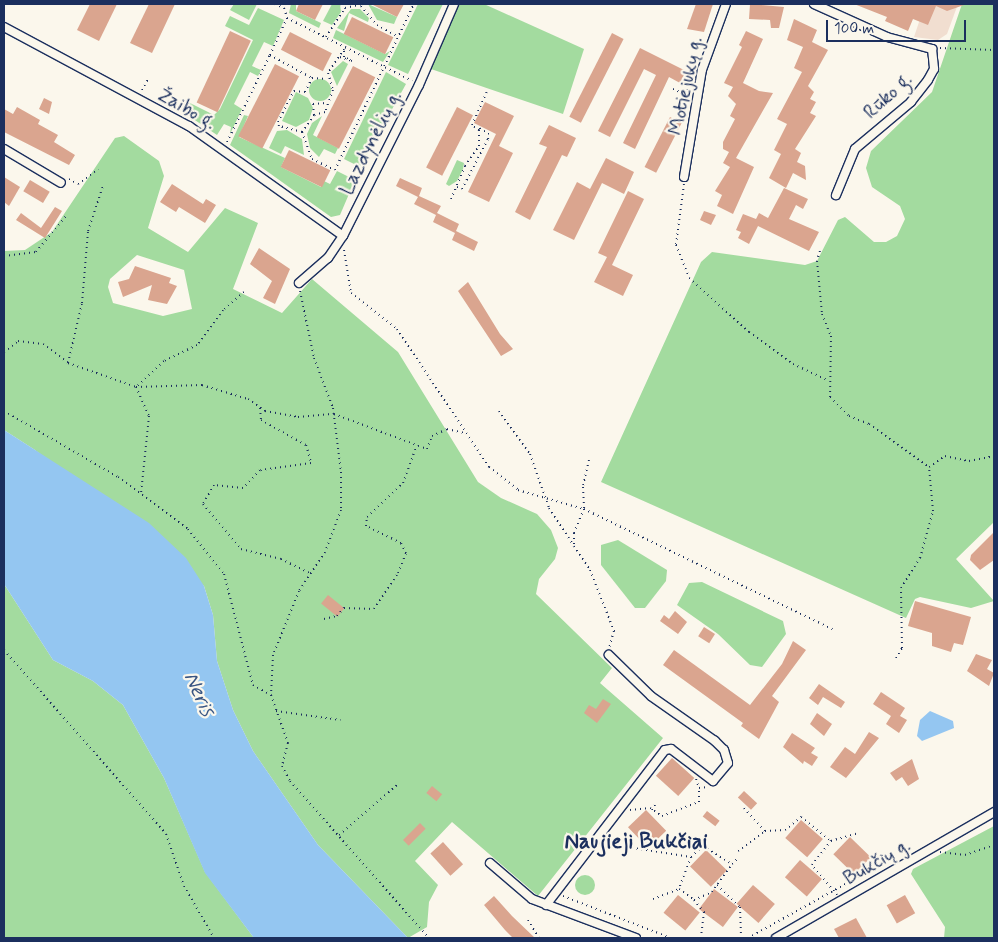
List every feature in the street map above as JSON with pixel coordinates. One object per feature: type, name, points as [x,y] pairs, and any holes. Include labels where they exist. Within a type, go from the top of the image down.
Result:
[{"type":"street","name":"Lazdynėlių g.","points":[[299,284],[328,258],[342,236],[419,85],[454,4]]},
{"type":"street","name":"Motiejukų g.","points":[[684,177],[702,70],[726,4]]},
{"type":"street","name":"Rūko g.","points":[[814,4],[887,37],[932,49],[934,69],[928,80],[911,102],[855,149],[836,196]]},
{"type":"street","name":"Žaibo g.","points":[[4,27],[189,126],[342,236]]},
{"type":"street","points":[[4,149],[61,183]]},
{"type":"street","points":[[546,905],[669,748],[713,781],[726,766],[724,750],[651,696],[609,655]]},
{"type":"street","name":"Bukčių g.","points":[[776,938],[994,812]]},
{"type":"street","points":[[490,863],[532,899],[636,938]]},
{"type":"path","points":[[275,4],[284,8]]},
{"type":"path","points":[[222,150],[287,18],[284,8],[286,4]]},
{"type":"path","points":[[342,4],[344,8]]},
{"type":"path","points":[[302,132],[312,159],[335,170],[414,4]]},
{"type":"path","points":[[326,37],[344,8],[362,5],[377,25],[398,36]]},
{"type":"path","points":[[287,18],[326,37],[344,49],[419,85]]},
{"type":"path","points":[[940,48],[994,50]]},
{"type":"path","points":[[302,132],[314,115],[325,112],[326,103],[333,90],[327,79],[330,66],[340,57],[344,49]]},
{"type":"path","points":[[340,57],[352,60],[344,56],[344,49]]},
{"type":"path","points":[[270,55],[312,78],[327,79]]},
{"type":"path","points":[[673,89],[687,95],[691,65]]},
{"type":"path","points":[[302,132],[279,126],[278,122],[294,91],[304,92],[312,78]]},
{"type":"path","points":[[143,89],[148,79]]},
{"type":"path","points":[[457,187],[462,189],[489,136],[472,124],[487,92]]},
{"type":"path","points":[[314,115],[313,104],[326,103]]},
{"type":"path","points":[[451,199],[466,164],[479,146],[478,128]]},
{"type":"path","points":[[61,183],[67,178],[78,184],[98,169]]},
{"type":"path","points":[[684,177],[676,245],[689,278],[793,364],[827,380]]},
{"type":"path","points":[[68,364],[82,303],[88,231],[103,186]]},
{"type":"path","points":[[4,256],[36,252],[66,216]]},
{"type":"path","points":[[342,236],[351,293],[397,329],[489,467],[518,490],[584,509],[832,629]]},
{"type":"path","points":[[820,251],[817,261],[822,314],[831,336],[827,380],[830,397],[848,416],[869,424],[929,467],[933,511],[920,558],[901,588],[902,648],[896,658]]},
{"type":"path","points":[[299,284],[314,358],[334,414],[341,472],[341,510],[325,552],[310,574],[280,633],[270,674],[271,695],[288,743],[282,766],[290,781],[429,938]]},
{"type":"path","points":[[136,387],[164,361],[197,345],[223,310],[244,292]]},
{"type":"path","points":[[4,352],[18,341],[43,344],[68,364],[136,387],[202,385],[248,398],[260,407],[298,417],[334,414],[427,449],[432,436],[447,429],[466,434]]},
{"type":"path","points":[[136,387],[149,416],[141,493]]},
{"type":"path","points":[[260,407],[260,420],[306,445],[310,463],[260,470],[243,488],[214,485],[203,504],[241,549],[281,559],[310,574]]},
{"type":"path","points":[[4,411],[141,493],[188,529],[224,574],[253,686],[271,695]]},
{"type":"path","points":[[499,411],[530,454],[545,497],[590,570],[614,631],[609,655]]},
{"type":"path","points":[[324,619],[337,616],[344,608],[374,609],[398,574],[406,553],[401,543],[366,526],[367,516],[403,483],[417,446]]},
{"type":"path","points":[[929,467],[945,456],[969,461],[994,456]]},
{"type":"path","points":[[574,546],[574,534],[584,509],[583,488],[589,460]]},
{"type":"path","points":[[4,650],[166,834],[184,886],[214,938]]},
{"type":"path","points":[[276,711],[340,720]]},
{"type":"path","points":[[618,811],[652,810],[662,816],[698,802],[699,788],[706,790],[713,781]]},
{"type":"path","points":[[339,835],[398,785]]},
{"type":"path","points":[[652,810],[656,803]]},
{"type":"path","points":[[744,808],[765,831]]},
{"type":"path","points":[[738,851],[765,831],[785,830],[801,817],[831,842]]},
{"type":"path","points":[[840,902],[834,891],[812,865],[831,842],[856,834]]},
{"type":"path","points":[[595,842],[692,857]]},
{"type":"path","points":[[928,851],[965,855],[994,845]]},
{"type":"path","points":[[652,899],[679,889],[692,857],[703,846],[732,864]]},
{"type":"path","points":[[694,900],[717,886],[739,857]]},
{"type":"path","points":[[748,938],[887,861]]},
{"type":"path","points":[[717,886],[740,907],[741,938]]},
{"type":"path","points":[[679,889],[694,900],[704,912],[701,938]]},
{"type":"path","points":[[556,893],[671,938]]},
{"type":"path","points":[[528,920],[539,938]]},
{"type":"shaded area","points":[[925,4],[958,4],[947,34],[938,40],[914,37]]},
{"type":"green space","points":[[234,4],[257,4],[249,20],[230,10]]},
{"type":"green space","points":[[291,4],[296,4],[296,11],[321,23],[319,28],[289,13]]},
{"type":"green space","points":[[332,4],[340,4],[341,12],[332,25],[323,21]]},
{"type":"green space","points":[[368,4],[397,17],[394,24],[377,20]]},
{"type":"green space","points":[[418,4],[443,4],[408,74],[388,65]]},
{"type":"green space","points":[[459,4],[484,4],[584,49],[563,114],[431,69]]},
{"type":"green space","points":[[962,4],[994,4],[994,522],[956,559],[994,601],[971,608],[920,597],[915,599],[906,618],[601,482],[701,262],[712,252],[805,265],[817,261],[838,220],[845,217],[874,242],[886,242],[897,236],[905,219],[900,206],[872,187],[866,168],[871,151],[932,92]]},
{"type":"green space","points":[[258,8],[284,20],[273,46],[264,42],[252,66],[261,70],[258,76],[250,72],[234,104],[242,109],[230,134],[231,127],[224,124],[217,135],[183,112],[188,102],[214,115],[220,109],[253,40],[225,26],[230,16],[249,25]]},
{"type":"green space","points":[[351,9],[360,9],[369,18],[368,22],[349,13],[344,31],[337,28]]},
{"type":"green space","points":[[336,30],[385,54],[390,51],[383,62],[333,38]]},
{"type":"green space","points":[[343,61],[348,64],[337,86],[331,72]]},
{"type":"green space","points":[[386,72],[406,84],[360,167],[344,159]]},
{"type":"green space","points":[[320,79],[328,82],[331,90],[328,98],[320,101],[312,98],[309,90],[312,82]]},
{"type":"green space","points":[[296,92],[308,98],[313,108],[309,120],[296,127],[282,121]]},
{"type":"green space","points":[[244,115],[248,116],[239,137],[285,158],[281,167],[321,187],[324,181],[330,184],[337,171],[355,180],[340,215],[331,217],[230,145]]},
{"type":"green space","points":[[322,116],[313,135],[338,148],[335,154],[324,149],[319,157],[310,148],[307,134],[312,123]]},
{"type":"green space","points":[[287,130],[302,139],[304,155],[285,146],[281,154],[269,148],[277,131]]},
{"type":"green space","points":[[124,136],[159,161],[164,176],[148,228],[188,252],[225,208],[258,223],[233,289],[282,313],[312,279],[398,352],[478,482],[501,498],[537,514],[551,530],[558,548],[555,559],[539,579],[536,594],[612,668],[600,683],[663,738],[538,896],[452,822],[415,861],[438,885],[429,902],[427,927],[408,938],[318,845],[253,751],[233,710],[217,661],[213,615],[204,586],[35,450],[4,430],[4,251],[25,250],[52,232],[115,138]],"holes":[[[137,255],[184,270],[192,309],[163,316],[113,303],[108,287],[110,279]]]},
{"type":"green space","points":[[457,160],[464,163],[463,169],[457,181],[449,186],[446,184]]},
{"type":"green space","points":[[618,540],[667,570],[666,581],[645,608],[635,608],[601,565],[601,545]]},
{"type":"green space","points":[[702,582],[783,621],[786,634],[762,667],[750,665],[718,634],[677,605],[689,583]]},
{"type":"green space","points":[[4,584],[53,660],[93,681],[123,705],[164,778],[205,872],[254,938],[4,938]]},
{"type":"green space","points":[[994,826],[994,938],[944,938],[945,927],[911,874],[913,869]]},
{"type":"green space","points":[[585,875],[592,878],[595,885],[592,892],[585,895],[578,892],[575,885],[578,878]]},
{"type":"water","name":"Neris","points":[[4,430],[149,523],[186,558],[204,586],[213,615],[217,661],[233,710],[253,751],[318,845],[408,938],[254,938],[205,873],[164,778],[123,705],[93,681],[53,660],[4,584]]},
{"type":"water","points":[[930,711],[953,721],[954,728],[922,741],[917,736],[920,720]]},
{"type":"building","points":[[90,4],[117,4],[99,41],[77,30]]},
{"type":"building","points":[[149,4],[175,4],[152,53],[130,43]]},
{"type":"building","points":[[299,4],[323,4],[315,20],[296,11]]},
{"type":"building","points":[[371,4],[404,4],[397,17]]},
{"type":"building","points":[[696,4],[713,4],[704,32],[687,29]]},
{"type":"building","points":[[750,4],[784,7],[779,28],[771,28],[770,20],[749,19]]},
{"type":"building","points":[[854,4],[964,5],[947,11],[936,6],[928,25],[913,19],[908,31],[885,21],[887,17]]},
{"type":"building","points":[[352,17],[393,37],[385,54],[344,34]]},
{"type":"building","points":[[794,19],[817,30],[812,42],[828,50],[808,86],[814,92],[810,99],[816,102],[810,113],[816,116],[795,149],[801,153],[797,162],[805,166],[806,180],[793,173],[786,188],[769,178],[781,154],[774,150],[787,124],[777,119],[802,72],[794,68],[803,47],[787,40]]},
{"type":"building","points":[[230,31],[251,41],[217,112],[197,103]]},
{"type":"building","points":[[746,31],[763,39],[743,83],[759,91],[773,93],[736,158],[754,167],[733,214],[717,206],[722,195],[715,191],[730,167],[723,163],[729,152],[723,149],[723,142],[735,119],[730,116],[736,104],[728,96],[733,87],[724,83],[742,47],[739,45]]},
{"type":"building","points":[[290,32],[332,53],[323,71],[281,50]]},
{"type":"building","points":[[612,33],[624,39],[581,123],[569,117]]},
{"type":"building","points":[[640,48],[686,71],[680,83],[669,77],[635,149],[623,143],[656,75],[644,69],[610,137],[598,131]]},
{"type":"building","points":[[275,64],[299,76],[262,148],[238,136]]},
{"type":"building","points":[[353,66],[375,77],[339,149],[317,137]]},
{"type":"building","points":[[44,98],[52,102],[49,114],[39,109]]},
{"type":"building","points":[[485,102],[514,116],[499,146],[513,153],[489,202],[468,192],[496,134],[474,123]]},
{"type":"building","points":[[17,107],[40,120],[38,124],[58,135],[54,142],[75,155],[69,165],[4,132],[4,109],[13,114]]},
{"type":"building","points":[[457,107],[473,115],[442,176],[426,168]]},
{"type":"building","points":[[670,117],[682,123],[656,173],[645,167]]},
{"type":"building","points":[[549,125],[576,138],[567,157],[562,155],[530,220],[515,212],[547,147],[539,144]]},
{"type":"building","points":[[289,150],[330,170],[322,187],[281,167]]},
{"type":"building","points":[[606,158],[634,172],[624,194],[602,183],[574,240],[553,230],[577,182],[590,189]]},
{"type":"building","points":[[4,177],[20,187],[9,206],[4,202]]},
{"type":"building","points":[[400,178],[422,188],[419,196],[441,206],[437,213],[459,224],[456,231],[478,242],[474,251],[452,240],[455,233],[433,222],[436,215],[414,204],[418,197],[396,186]]},
{"type":"building","points":[[30,180],[50,192],[43,203],[23,191]]},
{"type":"building","points":[[172,184],[203,204],[206,199],[216,205],[205,223],[179,207],[176,212],[160,202]]},
{"type":"building","points":[[784,188],[808,199],[803,209],[796,205],[789,219],[819,232],[809,251],[758,226],[749,244],[738,238],[741,232],[736,230],[743,214],[756,219],[759,213],[768,218]]},
{"type":"building","points":[[628,191],[644,199],[612,265],[633,275],[623,296],[594,282],[607,257],[598,253]]},
{"type":"building","points":[[55,207],[62,211],[45,238],[16,220],[21,213],[41,228]]},
{"type":"building","points":[[704,211],[716,215],[711,225],[700,220]]},
{"type":"building","points":[[259,248],[290,269],[275,304],[263,298],[272,281],[250,264]]},
{"type":"building","points":[[135,266],[171,278],[169,283],[177,286],[167,304],[148,300],[152,285],[123,297],[118,282],[129,279]]},
{"type":"building","points":[[468,282],[500,334],[513,349],[501,356],[458,291]]},
{"type":"building","points":[[994,532],[994,560],[980,570],[970,560],[971,555]]},
{"type":"building","points":[[328,595],[344,608],[337,617],[321,604]]},
{"type":"building","points":[[915,601],[971,617],[963,645],[954,643],[951,652],[932,646],[932,633],[908,626]]},
{"type":"building","points":[[675,611],[687,622],[678,634],[660,621],[664,615],[669,619]]},
{"type":"building","points":[[704,627],[715,634],[709,643],[698,636]]},
{"type":"building","points":[[793,641],[806,650],[772,696],[779,702],[759,739],[741,726],[743,723],[663,665],[674,650],[750,705],[782,664]]},
{"type":"building","points":[[976,654],[992,660],[987,669],[994,673],[989,686],[967,671]]},
{"type":"building","points":[[819,684],[845,702],[841,708],[823,697],[818,705],[809,698]]},
{"type":"building","points":[[881,692],[905,708],[900,716],[907,720],[899,733],[886,724],[891,716],[873,704]]},
{"type":"building","points":[[603,699],[611,704],[597,723],[584,713],[589,705],[596,709]]},
{"type":"building","points":[[817,713],[832,724],[824,736],[810,724]]},
{"type":"building","points":[[869,732],[879,738],[846,778],[830,767],[845,747],[855,754]]},
{"type":"building","points":[[792,733],[815,748],[811,753],[818,757],[812,766],[804,761],[803,764],[783,747]]},
{"type":"building","points":[[672,758],[694,778],[678,796],[656,776]]},
{"type":"building","points":[[912,759],[919,779],[908,786],[902,777],[896,781],[890,773]]},
{"type":"building","points":[[432,786],[442,794],[436,801],[426,793]]},
{"type":"building","points":[[744,791],[757,803],[751,810],[738,798]]},
{"type":"building","points":[[646,810],[666,831],[648,848],[628,827]]},
{"type":"building","points":[[707,811],[720,821],[715,826],[703,817]]},
{"type":"building","points":[[801,820],[823,839],[807,857],[785,838]]},
{"type":"building","points":[[420,823],[426,829],[409,846],[403,840]]},
{"type":"building","points":[[850,837],[871,857],[854,874],[833,854]]},
{"type":"building","points":[[443,842],[463,864],[450,876],[430,853]]},
{"type":"building","points":[[706,850],[727,870],[711,887],[690,867]]},
{"type":"building","points":[[800,860],[822,879],[807,896],[785,877]]},
{"type":"building","points":[[753,885],[775,904],[758,923],[737,904]]},
{"type":"building","points":[[714,889],[738,907],[723,927],[699,909]]},
{"type":"building","points":[[678,895],[700,913],[685,930],[664,913]]},
{"type":"building","points":[[905,895],[915,913],[897,924],[887,905]]},
{"type":"building","points":[[494,896],[535,938],[513,938],[505,930],[484,905]]},
{"type":"building","points":[[856,918],[867,938],[839,938],[834,929]]},
{"type":"district","name":"Naujieji Bukčiai","points":[[636,843]]}]
